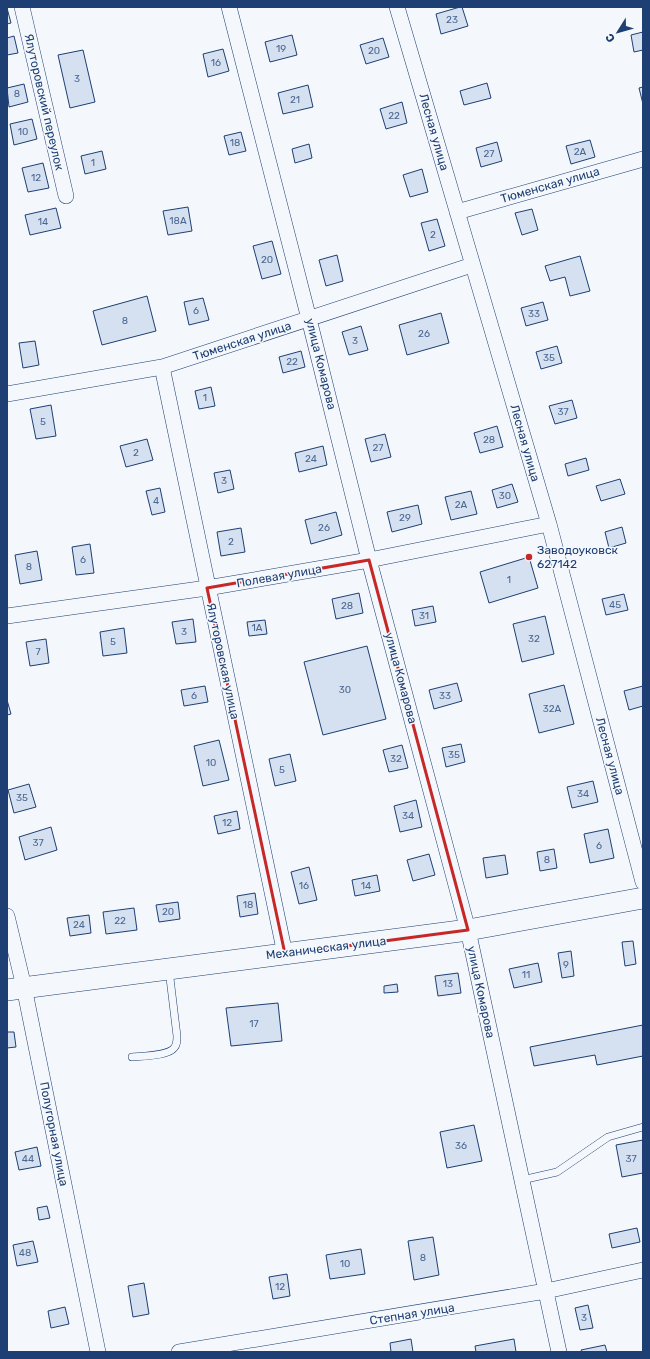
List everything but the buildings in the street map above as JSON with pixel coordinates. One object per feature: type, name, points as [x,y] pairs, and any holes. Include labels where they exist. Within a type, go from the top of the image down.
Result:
[{"type":"street","name":"Ялуторовский переулок","points":[[22,7],[66,196]]},
{"type":"street","name":"улица Комарова","points":[[229,7],[369,560],[468,930],[559,1352]]},
{"type":"street","name":"Лесная улица","points":[[397,7],[549,524],[643,882]]},
{"type":"street","name":"Тюменская улица","points":[[457,212],[643,159]]},
{"type":"street","name":"Тюменская улица","points":[[7,394],[162,367],[472,265]]},
{"type":"street","name":"Ялуторовская улица","points":[[162,367],[207,588],[285,954]]},
{"type":"street","name":"Полевая улица","points":[[7,616],[207,588],[369,560],[549,524]]},
{"type":"street","name":"Механическая улица","points":[[16,989],[468,930],[643,898]]},
{"type":"street","name":"Полугорная улица","points":[[7,916],[16,989],[98,1352]]},
{"type":"street","name":"Степная улица","points":[[179,1352],[546,1291],[643,1270]]},
{"type":"lane","points":[[132,1058],[168,1053],[174,1049],[177,1044],[169,968]]},
{"type":"lane","points":[[522,1180],[557,1172],[608,1137],[643,1127]]},
{"type":"highlighted area","points":[[369,560],[468,930],[285,954],[207,588]]},
{"type":"place","name":"Заводоуковск 627142","points":[[529,557]]}]
